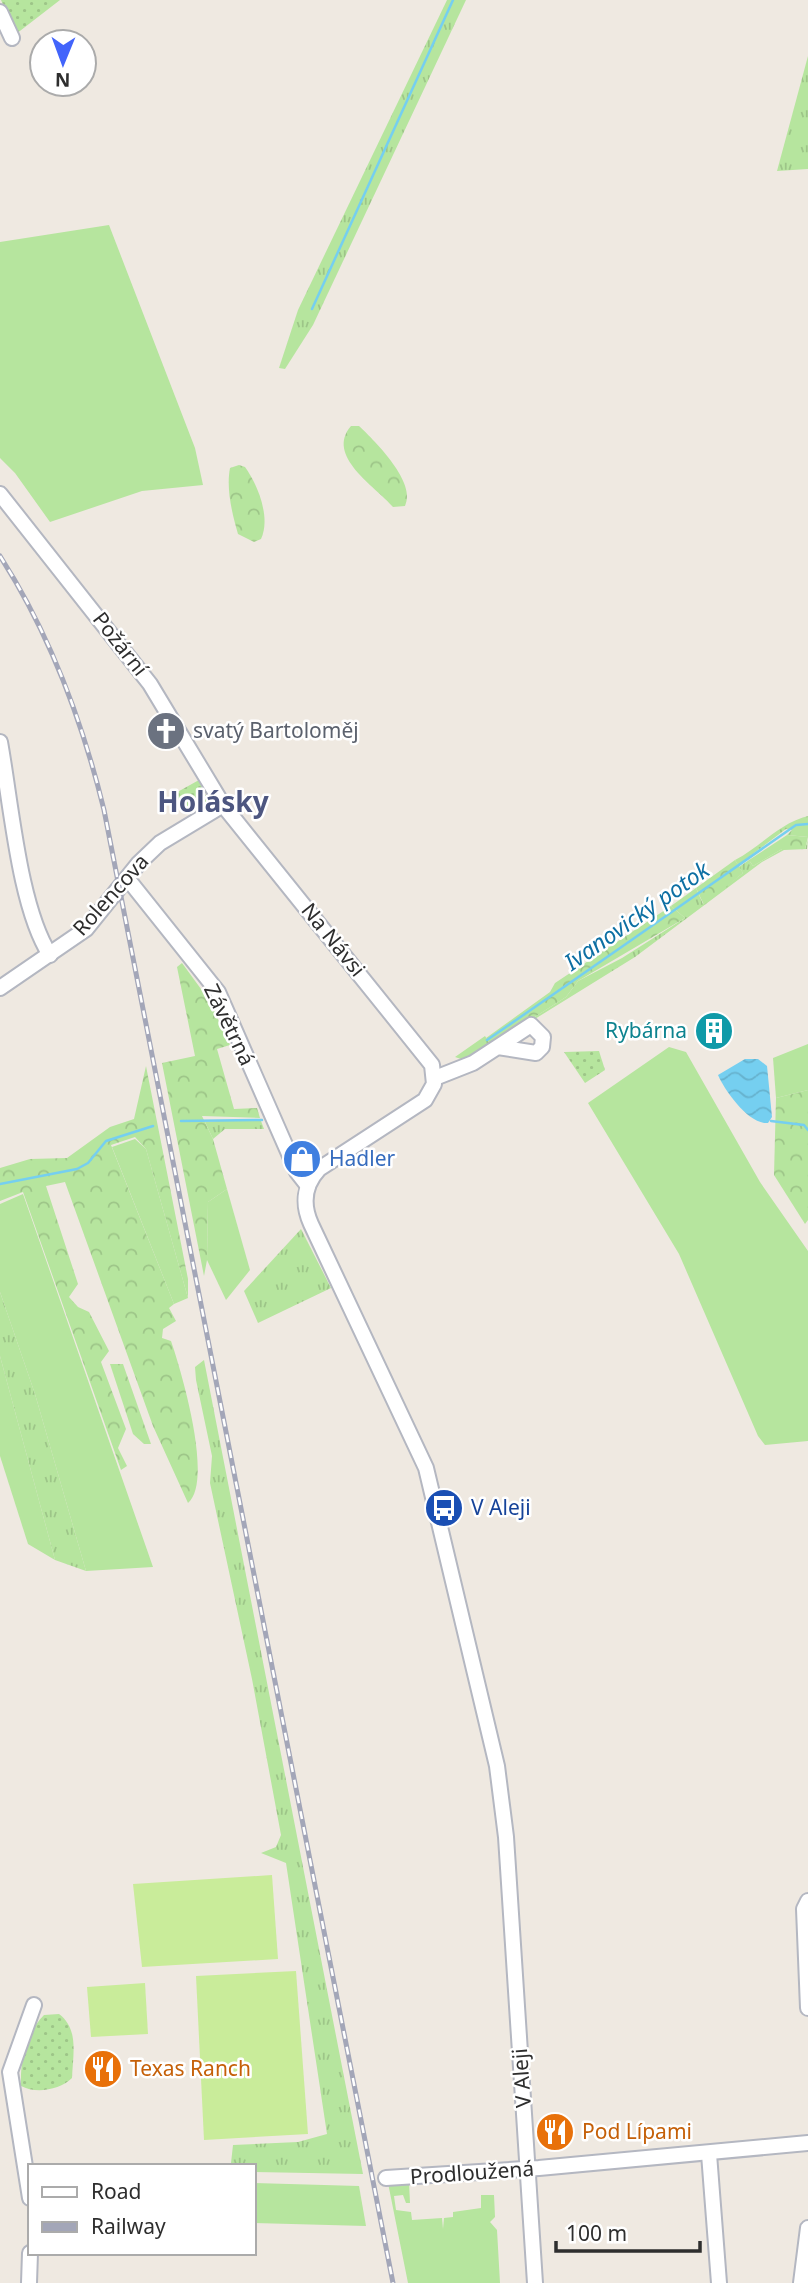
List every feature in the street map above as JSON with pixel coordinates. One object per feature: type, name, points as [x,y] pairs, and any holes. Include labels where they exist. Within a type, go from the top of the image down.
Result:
[{"type":"street","points":[[0,12],[12,38]]},
{"type":"street","name":"Požární","points":[[0,494],[150,684],[223,805]]},
{"type":"street","points":[[0,742],[36,934],[50,955]]},
{"type":"street","name":"Rolencova","points":[[0,988],[86,929],[127,878],[168,837],[223,805]]},
{"type":"street","name":"Na Návsi","points":[[223,805],[425,1054],[432,1065],[435,1078]]},
{"type":"street","name":"Závětrná","points":[[127,878],[218,992],[297,1172],[308,1186]]},
{"type":"street","points":[[308,1186],[323,1166],[425,1100],[435,1078],[455,1072],[498,1047]]},
{"type":"street","name":"V Aleji","points":[[308,1186],[308,1216],[426,1468],[497,1766],[507,1850],[536,2283]]},
{"type":"street","points":[[808,1900],[804,1909],[808,2008]]},
{"type":"street","points":[[28,2188],[5,2073],[34,2005]]},
{"type":"street","name":"Prodloužená","points":[[386,2178],[709,2154],[808,2143]]},
{"type":"street","points":[[709,2154],[719,2283]]},
{"type":"street","points":[[802,2283],[808,2228]]},
{"type":"street","points":[[29,2283],[30,2255]]},
{"type":"green space","points":[[1,0],[60,0],[16,34]]},
{"type":"green space","points":[[447,0],[466,0],[313,325],[285,369],[279,368],[298,310]]},
{"type":"green space","points":[[808,56],[808,169],[777,171]]},
{"type":"green space","points":[[109,225],[195,448],[203,485],[142,491],[50,522],[15,473],[0,458],[0,242]]},
{"type":"green space","points":[[351,426],[359,426],[393,463],[405,486],[405,506],[393,507],[348,459],[344,448],[345,437]]},
{"type":"green space","points":[[239,465],[245,467],[254,483],[264,512],[264,531],[261,539],[254,542],[238,534],[232,509],[229,493],[230,468]]},
{"type":"green space","points":[[199,780],[208,801],[204,807],[201,803],[182,812],[172,795]]},
{"type":"green space","points":[[808,816],[808,837],[787,835],[792,830],[786,829],[738,865],[735,860],[788,824]]},
{"type":"green space","points":[[787,835],[808,837],[805,849],[782,849],[753,866],[749,860]]},
{"type":"green space","points":[[808,839],[807,849],[784,850],[762,862],[635,957],[467,1061],[455,1057],[485,1036],[491,1045],[566,997],[578,981],[622,958],[685,918],[671,906],[696,888],[703,904],[743,873],[739,867],[749,860],[753,866],[782,849],[805,849]]},
{"type":"green space","points":[[735,860],[743,873],[704,905],[696,888]]},
{"type":"green space","points":[[671,906],[685,918],[578,981],[566,997],[491,1045],[486,1038],[550,992],[555,983]]},
{"type":"green space","points":[[182,963],[209,1000],[230,1045],[217,1049],[234,1109],[257,1108],[260,1118],[202,1116],[213,1139],[227,1189],[208,1202],[207,1260],[204,1276],[162,1063],[195,1056],[177,967]]},
{"type":"green space","points":[[808,1044],[808,1090],[776,1098],[773,1058]]},
{"type":"green space","points":[[669,1047],[686,1052],[760,1182],[808,1251],[808,1441],[765,1445],[758,1436],[679,1254],[588,1103]]},
{"type":"green space","points":[[599,1051],[605,1070],[585,1083],[564,1052]]},
{"type":"green space","points":[[146,1066],[188,1279],[188,1298],[146,1149],[135,1137],[111,1145],[174,1304],[169,1308],[176,1321],[163,1329],[162,1338],[171,1341],[182,1375],[197,1450],[195,1491],[188,1503],[153,1426],[65,1182],[46,1186],[78,1284],[69,1297],[78,1307],[89,1312],[109,1351],[101,1362],[126,1429],[118,1448],[127,1466],[121,1470],[23,1192],[0,1201],[0,1168],[30,1159],[67,1158],[110,1127],[134,1119]]},
{"type":"green space","points":[[808,1090],[808,1220],[805,1224],[774,1175],[776,1098]]},
{"type":"green space","points":[[244,1119],[261,1121],[264,1129],[225,1129],[213,1139],[205,1122]]},
{"type":"green space","points":[[135,1139],[146,1149],[188,1298],[174,1304],[112,1147]]},
{"type":"green space","points":[[227,1189],[250,1270],[226,1300],[207,1260],[208,1202]]},
{"type":"green space","points":[[23,1194],[153,1567],[86,1571],[35,1394],[0,1292],[0,1204]]},
{"type":"green space","points":[[301,1229],[331,1288],[258,1323],[244,1291]]},
{"type":"green space","points":[[0,1292],[35,1394],[86,1571],[55,1560],[0,1356]]},
{"type":"green space","points":[[0,1356],[55,1560],[28,1544],[0,1456]]},
{"type":"green space","points":[[204,1360],[363,2174],[256,2172],[256,2164],[231,2163],[233,2145],[298,2142],[327,2134],[286,1863],[261,1853],[276,1847],[281,1835],[252,1679],[210,1483],[212,1456],[195,1367]]},
{"type":"green space","points":[[110,1364],[123,1364],[151,1444],[144,1444],[133,1434]]},
{"type":"green space","points":[[272,1875],[278,1959],[142,1967],[133,1884]]},
{"type":"green space","points":[[296,1971],[308,2134],[204,2140],[196,1976]]},
{"type":"green space","points":[[145,1983],[148,2034],[91,2037],[87,1987]]},
{"type":"green space","points":[[59,2014],[70,2027],[72,2035],[72,2078],[48,2090],[21,2086],[23,2057],[33,2030],[44,2015]]},
{"type":"green space","points":[[409,2182],[410,2203],[406,2203],[403,2195],[394,2196],[396,2210],[411,2212],[412,2220],[442,2218],[443,2229],[444,2218],[453,2217],[453,2212],[481,2208],[481,2195],[494,2195],[495,2217],[490,2222],[497,2230],[500,2283],[408,2283],[388,2183]]},
{"type":"green space","points":[[256,2183],[359,2186],[366,2226],[256,2223]]},
{"type":"water","points":[[745,1059],[758,1059],[767,1066],[772,1117],[768,1123],[753,1119],[746,1113],[726,1090],[718,1075]]},
{"type":"waterway","points":[[312,309],[453,0]]},
{"type":"waterway","name":"Ivanovický potok","points":[[487,1040],[796,825],[808,824]]},
{"type":"waterway","name":"Ivanovický potok","points":[[181,1121],[262,1120]]},
{"type":"waterway","points":[[771,1121],[804,1125],[808,1130]]},
{"type":"waterway","name":"Ivanovický potok","points":[[0,1184],[77,1169],[88,1163],[106,1141],[153,1126]]},
{"type":"railway","points":[[0,556],[34,616],[62,678],[86,743],[104,810],[393,2283]]},
{"type":"place","name":"svatý Bartoloměj","points":[[166,731]]},
{"type":"place","name":"Rybárna","points":[[714,1031]]},
{"type":"place","name":"Hadler","points":[[302,1159]]},
{"type":"place","name":"V Aleji","points":[[444,1508]]},
{"type":"place","name":"Texas Ranch","points":[[103,2069]]},
{"type":"place","name":"Pod Lípami","points":[[555,2132]]},
{"type":"district","name":"Holásky","points":[[213,802]]}]
